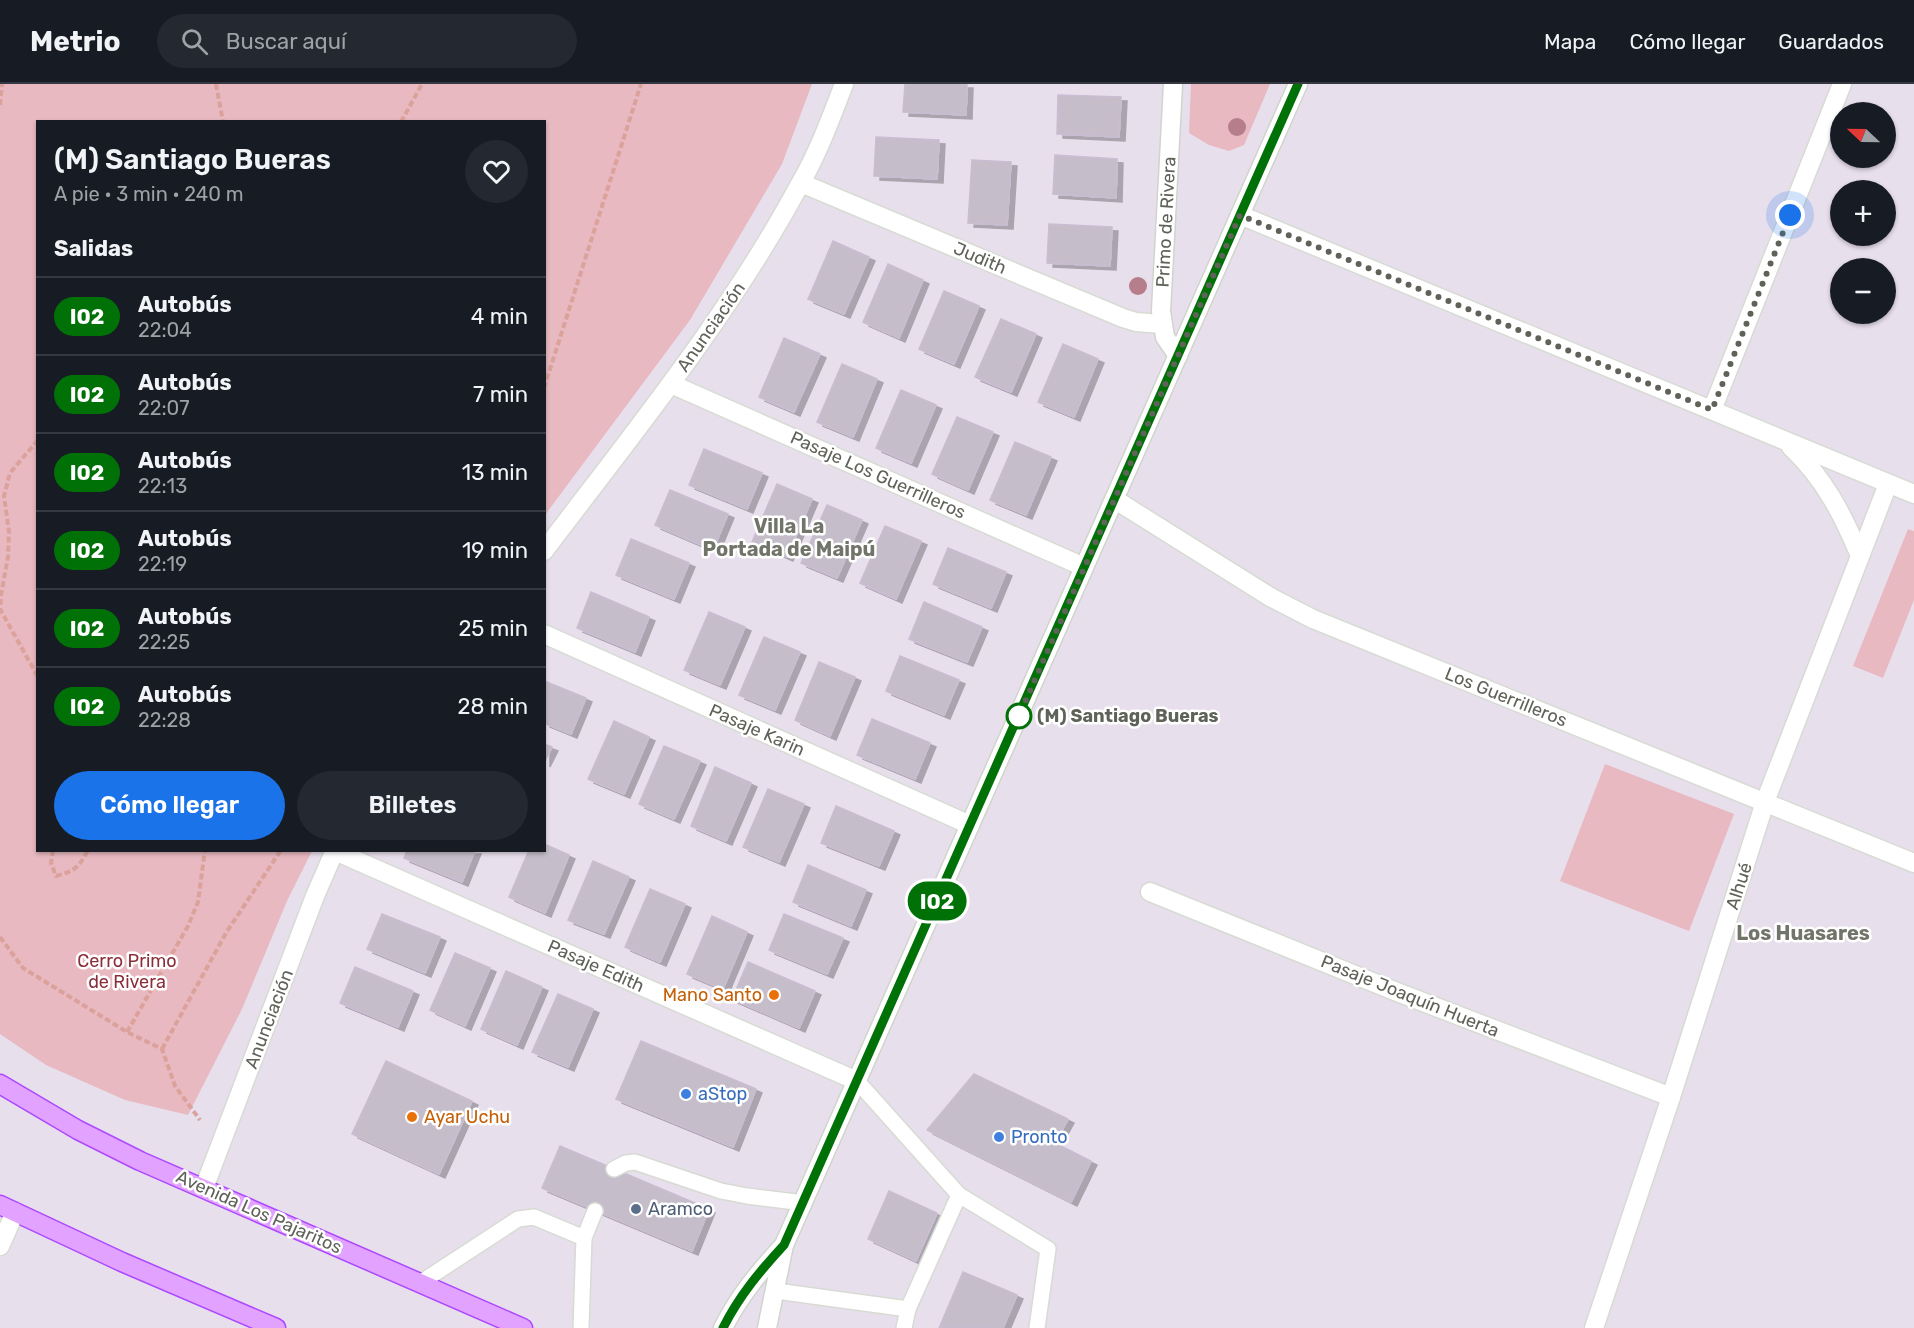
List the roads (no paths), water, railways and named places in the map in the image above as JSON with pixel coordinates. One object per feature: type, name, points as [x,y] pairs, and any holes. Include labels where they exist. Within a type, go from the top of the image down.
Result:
[{"type":"main road","name":"Avenida Los Pajaritos","points":[[0,1084],[78,1130],[140,1161],[524,1328]]},
{"type":"main road","points":[[7,1209],[122,1262],[276,1328]]},
{"type":"street","name":"Anunciación","points":[[546,548],[671,384],[750,270],[801,183],[844,84]]},
{"type":"street","name":"Primo de Rivera","points":[[1173,84],[1162,324],[1165,337],[1178,356]]},
{"type":"street","points":[[767,1328],[784,1245],[1298,84]]},
{"type":"street","points":[[1712,410],[1842,84]]},
{"type":"street","name":"Judith","points":[[801,183],[1123,318],[1162,324]]},
{"type":"street","points":[[1240,215],[1914,494]]},
{"type":"street","name":"Pasaje Los Guerrilleros","points":[[671,384],[1084,567]]},
{"type":"street","points":[[1783,440],[1808,463],[1829,492],[1860,556]]},
{"type":"street","name":"Alhué","points":[[1594,1328],[1765,802],[1888,484]]},
{"type":"street","name":"Los Guerrilleros","points":[[1114,499],[1272,598],[1313,618],[1914,863]]},
{"type":"street","name":"Pasaje Karin","points":[[546,635],[970,825]]},
{"type":"street","name":"Anunciación","points":[[204,1188],[315,896],[335,852]]},
{"type":"street","name":"Pasaje Edith","points":[[337,852],[857,1081]]},
{"type":"street","name":"Pasaje Joaquín Huerta","points":[[1150,892],[1398,992],[1671,1096]]},
{"type":"street","points":[[0,1246],[7,1209]]},
{"type":"street","points":[[723,1328],[732,1310],[754,1278],[784,1245]]},
{"type":"lane","points":[[857,1081],[959,1195],[1048,1249],[1037,1328]]},
{"type":"lane","points":[[614,1169],[626,1163],[635,1162],[721,1191],[804,1203]]},
{"type":"lane","points":[[904,1328],[908,1309],[959,1195]]},
{"type":"lane","points":[[581,1328],[584,1238],[595,1211]]},
{"type":"lane","points":[[420,1283],[518,1219],[534,1217],[584,1238]]},
{"type":"lane","points":[[776,1291],[908,1309]]},
{"type":"place","name":"(M) Santiago Bueras","points":[[1019,716]]},
{"type":"place","name":"Mano Santo","points":[[774,995]]},
{"type":"place","name":"aStop","points":[[686,1094]]},
{"type":"place","name":"Ayar Uchu","points":[[412,1117]]},
{"type":"place","name":"Pronto","points":[[999,1137]]},
{"type":"place","name":"Aramco","points":[[636,1209]]},
{"type":"district","name":"Villa La Portada de Maipú","points":[[789,538]]},
{"type":"district","name":"Los Huasares","points":[[1803,933]]},
{"type":"park label","name":"Cerro Primo de Rivera","points":[[127,971]]}]
